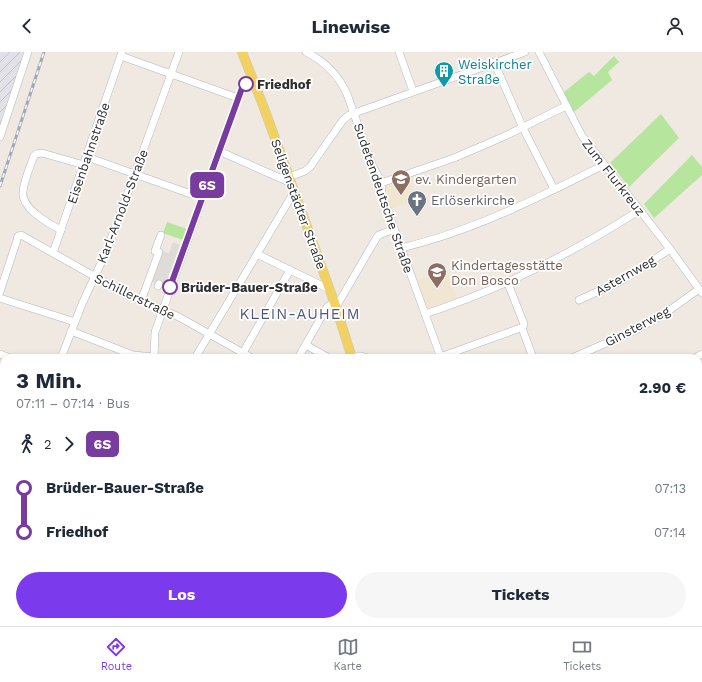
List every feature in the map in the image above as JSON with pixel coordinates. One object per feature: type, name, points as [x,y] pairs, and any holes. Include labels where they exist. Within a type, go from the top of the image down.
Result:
[{"type":"main road","name":"Seligenstädter Straße","points":[[242,52],[254,81],[335,304],[351,354]]},
{"type":"street","points":[[0,137],[3,116],[28,52]]},
{"type":"street","name":"Karl-Arnold-Straße","points":[[62,354],[84,297],[107,250],[179,52]]},
{"type":"street","name":"Sudetendeutsche Straße","points":[[306,52],[315,54],[339,80],[347,94],[381,182],[382,195],[439,354]]},
{"type":"street","points":[[399,52],[413,91]]},
{"type":"street","points":[[219,151],[290,180],[308,169],[345,117],[355,116],[413,91],[525,52]]},
{"type":"street","name":"Zum Flurkreuz","points":[[539,52],[582,136],[670,248],[700,291]]},
{"type":"street","points":[[121,54],[238,98]]},
{"type":"street","name":"Eisenbahnstraße","points":[[54,253],[121,54]]},
{"type":"street","points":[[494,62],[523,128],[554,189]]},
{"type":"street","points":[[154,354],[154,334],[182,246],[202,198],[243,86],[254,81]]},
{"type":"street","points":[[381,182],[454,158],[523,128],[566,106]]},
{"type":"street","points":[[62,230],[29,208],[24,201],[23,190],[34,156],[42,152],[84,165]]},
{"type":"street","points":[[87,157],[202,198]]},
{"type":"street","points":[[401,248],[435,239],[486,222],[604,165]]},
{"type":"street","points":[[198,354],[294,192]]},
{"type":"street","points":[[425,314],[476,295],[507,281],[585,243],[640,210]]},
{"type":"street","points":[[300,354],[327,307],[330,304],[335,304],[377,237],[394,229]]},
{"type":"street","points":[[141,301],[160,253],[156,251],[161,235]]},
{"type":"street","name":"Schillerstraße","points":[[0,292],[18,236],[23,236],[141,301],[179,317],[210,334],[240,354]]},
{"type":"street","name":"Asternweg","points":[[580,300],[622,280],[670,248]]},
{"type":"street","points":[[257,254],[329,289]]},
{"type":"street","points":[[242,354],[290,270]]},
{"type":"street","points":[[507,281],[524,324],[522,328],[532,354]]},
{"type":"street","name":"Ginsterweg","points":[[581,354],[636,330],[700,291]]},
{"type":"street","points":[[0,298],[75,322]]},
{"type":"street","points":[[451,354],[522,328]]},
{"type":"street","points":[[71,331],[133,354]]},
{"type":"street","points":[[306,345],[322,354]]},
{"type":"shaded area","points":[[0,52],[24,52],[0,127]]},
{"type":"shaded area","name":"ev. Kindergarten","points":[[409,178],[417,200],[390,209],[385,192],[386,185]]},
{"type":"shaded area","points":[[173,242],[180,245],[165,286],[152,282],[163,251],[169,253]]},
{"type":"shaded area","name":"Kindertagesstätte Don Bosco","points":[[447,270],[457,298],[427,308],[418,280]]},
{"type":"green space","points":[[614,56],[619,62],[608,72],[612,80],[574,112],[564,92],[589,72],[594,76]]},
{"type":"green space","points":[[661,114],[679,138],[629,187],[610,163]]},
{"type":"green space","points":[[692,155],[702,167],[702,175],[654,218],[644,204]]},
{"type":"green space","points":[[167,222],[187,229],[183,240],[163,233]]},
{"type":"railway","points":[[0,186],[44,52]]},
{"type":"bus line","name":"6S","points":[[170,287],[242,88],[246,84]]},
{"type":"place","name":"Friedhof","points":[[246,84]]},
{"type":"place","name":"Weiskircher Straße","points":[[444,88]]},
{"type":"place","name":"ev. Kindergarten","points":[[401,196]]},
{"type":"place","name":"Erlöserkirche","points":[[417,217]]},
{"type":"place","name":"Brüder-Bauer-Straße","points":[[170,287]]},
{"type":"place","name":"Kindertagesstätte Don Bosco","points":[[437,289]]},
{"type":"district","name":"KLEIN-AUHEIM","points":[[300,314]]}]
